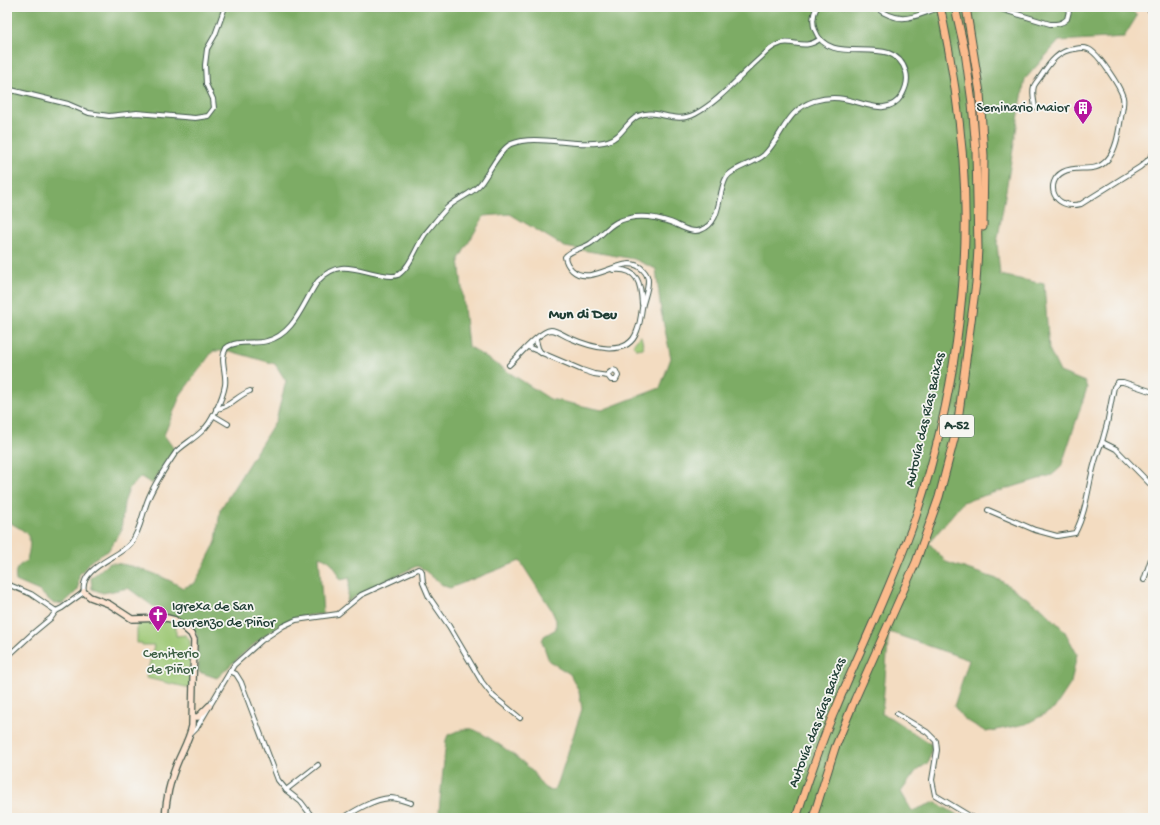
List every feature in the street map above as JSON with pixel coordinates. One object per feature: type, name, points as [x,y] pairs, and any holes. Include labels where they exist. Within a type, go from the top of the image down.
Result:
[{"type":"highway","name":"Autovía das Rías Baixas","points":[[796,818],[808,780],[835,710],[897,567],[915,519],[947,399],[959,326],[964,255],[965,208],[963,160],[958,113],[952,64],[941,7]]},
{"type":"highway","name":"Autovía das Rías Baixas","points":[[812,818],[835,748],[855,698],[916,562],[940,497],[957,428],[976,283],[978,240],[976,151],[971,96],[965,52],[956,9]]},
{"type":"highway","points":[[966,9],[980,93],[984,156],[982,249],[976,283]]},
{"type":"street","points":[[7,89],[56,101],[89,113],[109,116],[137,113],[195,118],[208,116],[214,108],[213,100],[206,84],[205,65],[207,50],[215,35],[225,7]]},
{"type":"street","points":[[509,365],[546,331],[554,330],[572,339],[590,345],[614,348],[622,347],[629,343],[636,334],[647,293],[648,280],[642,268],[628,264],[590,275],[579,274],[574,272],[568,266],[565,257],[570,252],[589,245],[616,223],[636,217],[657,218],[696,232],[703,230],[710,226],[713,220],[725,180],[728,175],[736,169],[750,164],[763,156],[777,138],[785,124],[799,109],[813,101],[833,98],[879,108],[894,103],[901,96],[906,85],[907,76],[904,66],[894,56],[887,52],[878,50],[849,51],[835,49],[825,43],[820,39],[815,30],[813,20],[817,7]]},
{"type":"street","points":[[875,7],[891,17],[901,19],[919,16],[941,7]]},
{"type":"street","points":[[994,7],[1054,24],[1063,22],[1067,19],[1069,12],[1065,7]]},
{"type":"street","points":[[84,592],[84,584],[91,572],[98,565],[124,551],[131,543],[140,527],[150,496],[168,464],[181,447],[204,430],[213,415],[225,385],[223,359],[226,348],[235,343],[267,341],[283,333],[292,324],[323,275],[332,270],[350,268],[389,276],[397,275],[407,265],[425,234],[447,208],[470,194],[477,187],[508,146],[526,141],[587,143],[608,141],[618,136],[634,118],[643,114],[649,113],[678,118],[689,116],[696,113],[724,93],[748,69],[775,46],[783,42],[807,45],[813,44],[820,39]]},
{"type":"street","points":[[1035,107],[1034,86],[1045,69],[1057,56],[1069,49],[1081,48],[1092,51],[1101,60],[1123,96],[1123,111],[1111,154],[1108,159],[1091,169],[1071,169],[1059,174],[1053,191],[1061,203],[1073,206],[1081,204],[1140,167],[1147,162],[1153,154]]},
{"type":"street","points":[[635,275],[637,270],[642,268]]},
{"type":"street","points":[[605,271],[623,269],[635,275],[640,284],[643,306]]},
{"type":"street","points":[[536,340],[538,348],[542,353]]},
{"type":"street","points":[[528,347],[582,370],[608,376]]},
{"type":"street","points":[[988,510],[1035,530],[1057,536],[1075,533],[1081,521],[1097,453],[1107,424],[1114,387],[1118,382],[1123,382],[1153,392]]},
{"type":"street","points":[[216,409],[226,406],[250,391]]},
{"type":"street","points":[[213,415],[228,424]]},
{"type":"street","points":[[1102,442],[1116,449],[1153,486]]},
{"type":"street","points":[[1144,580],[1153,553]]},
{"type":"street","points":[[190,735],[196,728],[238,660],[262,640],[283,626],[302,618],[338,614],[361,595],[418,569],[422,572],[426,589],[431,601],[450,626],[482,682],[492,696],[520,718]]},
{"type":"street","points":[[7,584],[31,594],[56,610]]},
{"type":"street","points":[[7,657],[33,632],[52,618],[56,610],[62,608],[84,592]]},
{"type":"street","points":[[84,592],[90,597],[109,604],[128,618],[136,620],[171,619],[178,622],[191,634],[194,643],[192,726],[190,735],[175,768],[166,803],[165,818]]},
{"type":"street","points":[[230,671],[236,674],[241,682],[278,780],[286,790],[301,802],[313,818]]},
{"type":"street","points":[[193,718],[198,716],[209,706]]},
{"type":"street","points":[[896,714],[927,732],[936,741],[937,750],[932,780],[935,796],[974,818]]},
{"type":"street","points":[[286,790],[318,765]]},
{"type":"street","points":[[345,818],[373,802],[384,799],[396,799],[411,803]]},
{"type":"green space","points":[[7,7],[1129,7],[1137,16],[1124,37],[1059,41],[1025,79],[997,243],[1000,275],[1044,284],[1049,349],[1060,372],[1085,382],[1087,388],[1061,467],[1052,475],[963,502],[929,543],[946,562],[1000,580],[1043,609],[1064,630],[1077,654],[1071,683],[1054,709],[1026,724],[986,732],[963,718],[954,706],[969,660],[889,632],[882,714],[891,718],[932,745],[929,762],[916,771],[901,792],[912,811],[935,802],[963,818],[443,818],[439,811],[446,740],[448,735],[466,729],[477,731],[494,741],[520,760],[531,770],[545,788],[552,791],[557,786],[582,709],[579,691],[570,674],[549,661],[542,641],[544,636],[556,629],[556,620],[551,609],[520,561],[450,588],[446,587],[426,571],[417,566],[366,590],[347,602],[350,578],[340,580],[333,565],[319,556],[323,614],[301,616],[279,626],[257,642],[217,678],[199,672],[197,635],[191,627],[161,612],[128,588],[103,593],[92,589],[91,578],[109,563],[127,565],[147,571],[183,588],[195,583],[216,542],[220,510],[276,420],[286,381],[275,364],[230,351],[213,351],[181,394],[164,435],[174,449],[152,484],[141,477],[129,489],[124,503],[121,531],[108,551],[92,560],[79,575],[78,590],[64,603],[54,604],[39,591],[16,581],[15,574],[17,568],[27,561],[30,545],[28,536],[25,532],[7,521]],"holes":[[[510,214],[565,247],[634,259],[656,269],[661,311],[671,358],[660,388],[602,410],[550,399],[468,346],[459,259],[484,216]]]},
{"type":"green space","points":[[640,336],[644,348],[636,349],[633,345]]},
{"type":"green space","name":"Cemiterio de Piñor","points":[[169,621],[176,625],[176,636],[186,635],[190,641],[190,688],[146,678],[154,645],[142,645],[142,643],[137,643],[136,622]]},
{"type":"place","name":"Seminario Maior","points":[[1083,125]]},
{"type":"place","name":"Igrexa de San Lourenzo de Piñor","points":[[158,632]]},
{"type":"district","name":"Mun di Deu","points":[[583,315]]}]
